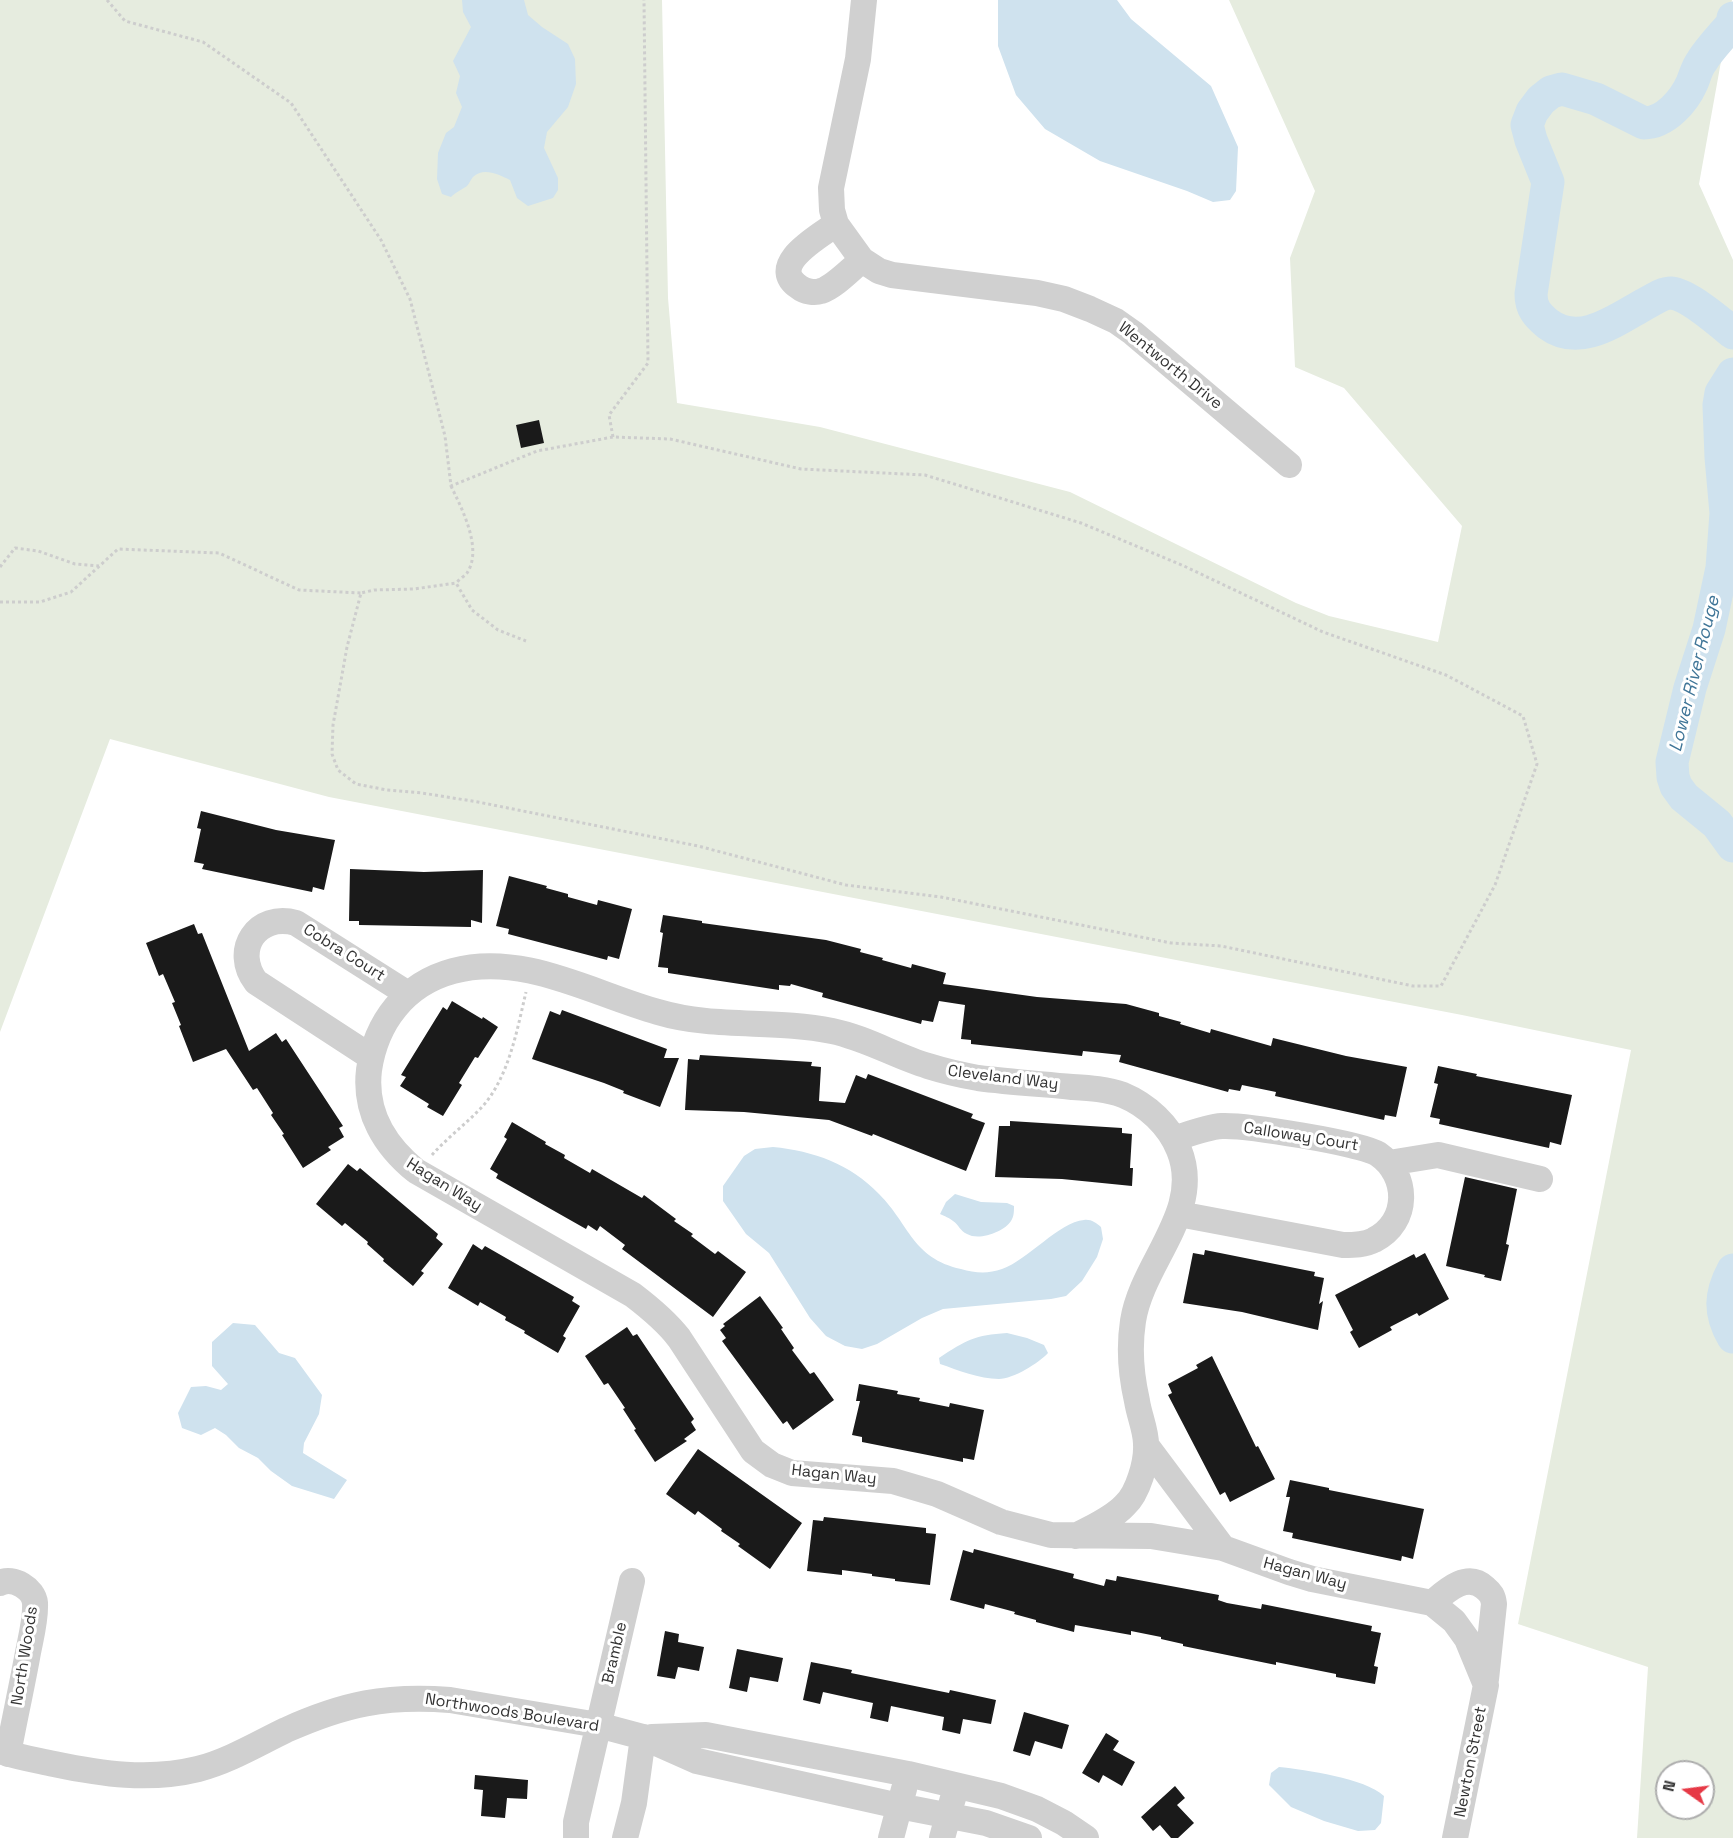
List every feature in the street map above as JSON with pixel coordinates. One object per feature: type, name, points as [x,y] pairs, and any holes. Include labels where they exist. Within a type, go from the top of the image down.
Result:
[{"type":"street","name":"Wentworth Drive","points":[[864,0],[858,59],[832,181],[832,210],[836,224],[862,260],[879,271],[892,275],[1037,293],[1064,299],[1090,309],[1133,333],[1289,465]]},
{"type":"street","points":[[836,224],[797,252],[791,260],[792,280],[800,288],[810,292],[819,292],[862,260]]},
{"type":"street","name":"Cobra Court","points":[[371,1057],[256,982],[247,964],[248,945],[252,937],[267,924],[277,920],[296,923],[408,994]]},
{"type":"street","name":"Cleveland Way","points":[[408,994],[432,978],[455,970],[500,967],[550,975],[645,1009],[679,1018],[702,1022],[812,1028],[848,1035],[926,1066],[951,1073],[978,1078],[1101,1089],[1123,1095],[1142,1105],[1160,1120],[1174,1139],[1180,1152],[1185,1182],[1179,1214],[1143,1284],[1133,1321],[1131,1365],[1146,1445],[1140,1479],[1128,1503],[1111,1516],[1076,1536]]},
{"type":"street","name":"Hagan Way","points":[[408,994],[395,1007],[376,1037],[371,1057],[368,1089],[376,1123],[400,1159],[416,1172],[633,1295],[655,1312],[679,1338],[753,1451],[772,1465],[804,1475],[892,1481],[938,1494],[1009,1524],[1051,1535],[1151,1536],[1223,1548],[1312,1579],[1432,1603],[1454,1620],[1467,1639]]},
{"type":"street","name":"Calloway Court","points":[[1174,1139],[1214,1127],[1247,1128],[1360,1146],[1377,1153],[1389,1163]]},
{"type":"street","points":[[1179,1214],[1343,1245],[1364,1244],[1374,1240],[1389,1228],[1396,1220],[1401,1206],[1401,1185],[1398,1175],[1389,1163],[1438,1155],[1540,1179]]},
{"type":"street","name":"Cleveland Way","points":[[1146,1445],[1223,1548]]},
{"type":"street","name":"North Woods","points":[[0,1583],[4,1581],[19,1583],[30,1592],[35,1600],[33,1628],[4,1753]]},
{"type":"street","name":"Bramble","points":[[576,1838],[576,1822],[632,1581]]},
{"type":"street","name":"Newton Street","points":[[1432,1603],[1450,1588],[1467,1581],[1481,1584],[1493,1596],[1494,1604],[1486,1685],[1455,1838]]},
{"type":"street","name":"Newton Street","points":[[1467,1639],[1486,1685]]},
{"type":"street","name":"Northwoods Boulevard","points":[[4,1753],[120,1776],[173,1775],[227,1760],[330,1711],[364,1702],[408,1698],[450,1700],[598,1725],[643,1737],[697,1761],[899,1806],[946,1826],[986,1823],[1029,1838]]},
{"type":"street","name":"Northwoods Boulevard","points":[[643,1737],[706,1735],[908,1774],[1001,1796],[1037,1809],[1086,1838]]},
{"type":"street","points":[[625,1838],[634,1803],[643,1737]]},
{"type":"street","points":[[891,1838],[908,1774]]},
{"type":"street","points":[[946,1826],[957,1786]]},
{"type":"path","points":[[0,602],[40,602],[71,592],[118,549],[219,553],[299,590],[361,593],[456,583],[467,573],[472,559],[471,532],[451,486],[445,436],[410,299],[381,240],[291,103],[203,42],[125,21],[107,0]]},
{"type":"path","points":[[614,437],[609,414],[648,363],[644,0]]},
{"type":"path","points":[[361,593],[347,647],[333,725],[332,754],[338,770],[356,784],[478,802],[698,846],[846,885],[941,897],[1171,943],[1221,946],[1413,986],[1442,986],[1495,885],[1537,764],[1523,716],[1446,675],[1323,632],[1184,566],[1081,523],[925,475],[801,469],[670,438],[614,437],[537,451],[451,486]]},
{"type":"path","points":[[0,567],[15,548],[38,551],[75,564],[99,566]]},
{"type":"path","points":[[456,583],[472,610],[498,630],[526,640]]},
{"type":"path","points":[[416,1172],[482,1107],[495,1089],[513,1043],[531,972]]},
{"type":"shaded area","points":[[0,0],[662,0],[668,298],[677,403],[820,427],[1070,492],[1296,603],[1329,616],[1438,642],[1462,526],[1344,388],[1295,367],[1290,258],[1315,191],[1229,0],[1732,0],[1699,184],[1733,260],[1733,1838],[1637,1838],[1648,1667],[1518,1624],[1631,1050],[1462,1015],[329,797],[110,739],[0,1032]]},
{"type":"water","points":[[462,0],[524,0],[528,15],[568,44],[575,59],[576,84],[568,107],[547,132],[544,148],[558,178],[558,190],[553,198],[528,206],[517,198],[510,180],[486,172],[477,174],[467,186],[451,197],[442,194],[437,179],[438,153],[446,133],[454,127],[462,107],[456,93],[460,76],[453,61],[471,27],[463,12]]},
{"type":"water","points":[[998,0],[1117,0],[1131,19],[1211,86],[1238,147],[1236,191],[1230,200],[1213,202],[1100,161],[1045,129],[1016,95],[998,46]]},
{"type":"water","points":[[773,1147],[803,1152],[844,1167],[879,1194],[922,1249],[945,1264],[961,1269],[992,1272],[1002,1269],[1074,1222],[1084,1220],[1095,1223],[1101,1227],[1103,1239],[1097,1257],[1082,1281],[1066,1296],[943,1309],[922,1318],[877,1344],[862,1349],[845,1346],[826,1336],[810,1318],[769,1253],[746,1234],[723,1201],[723,1186],[744,1156],[755,1149]]},
{"type":"water","points":[[955,1194],[981,1202],[1007,1203],[1014,1206],[1014,1214],[1003,1229],[984,1236],[972,1236],[952,1220],[940,1214],[946,1202]]},
{"type":"water","points":[[233,1323],[255,1325],[279,1353],[295,1358],[322,1395],[319,1414],[304,1443],[303,1453],[347,1480],[334,1499],[292,1486],[258,1458],[239,1448],[215,1428],[201,1435],[182,1428],[178,1413],[191,1387],[206,1386],[221,1390],[228,1384],[212,1366],[212,1342]]},
{"type":"water","points":[[1007,1333],[1044,1345],[1048,1353],[1025,1370],[999,1379],[976,1376],[940,1364],[939,1358],[964,1343],[987,1335]]},
{"type":"water","points":[[1279,1767],[1334,1776],[1363,1784],[1375,1790],[1384,1796],[1381,1823],[1375,1830],[1358,1831],[1324,1821],[1291,1807],[1269,1785],[1271,1773]]},
{"type":"building","points":[[539,420],[544,443],[521,448],[516,425]]},
{"type":"building","points":[[201,811],[276,830],[335,840],[324,890],[313,887],[312,892],[202,869],[204,864],[194,862],[201,829],[197,828]]},
{"type":"building","points":[[350,869],[424,872],[483,870],[482,923],[471,920],[471,927],[359,925],[359,921],[349,921]]},
{"type":"building","points":[[509,876],[547,886],[546,888],[568,894],[568,897],[597,905],[598,900],[632,909],[619,959],[608,956],[607,960],[508,934],[509,929],[496,926]]},
{"type":"building","points":[[663,915],[702,921],[702,923],[826,940],[861,949],[860,952],[911,968],[912,964],[946,973],[943,984],[1037,997],[1126,1004],[1159,1013],[1159,1016],[1210,1033],[1211,1029],[1271,1046],[1273,1038],[1346,1056],[1407,1067],[1396,1117],[1385,1115],[1384,1120],[1275,1096],[1276,1092],[1242,1085],[1240,1091],[1229,1089],[1228,1092],[1119,1062],[1121,1055],[1083,1051],[1082,1056],[971,1044],[971,1040],[961,1039],[965,1005],[939,1001],[933,1022],[922,1020],[921,1024],[822,997],[823,993],[791,984],[790,986],[779,985],[779,990],[668,973],[668,968],[658,967]]},
{"type":"building","points":[[194,924],[198,934],[202,933],[249,1051],[276,1033],[282,1042],[286,1039],[343,1126],[339,1128],[344,1137],[328,1147],[331,1150],[303,1168],[257,1088],[253,1090],[226,1049],[193,1062],[172,1003],[175,1002],[163,974],[159,976],[146,943]]},
{"type":"building","points":[[452,1001],[498,1027],[478,1058],[475,1057],[459,1083],[462,1085],[443,1116],[427,1107],[429,1104],[400,1086],[406,1077],[401,1075],[443,1007],[447,1010]]},
{"type":"building","points":[[562,1010],[667,1049],[664,1058],[679,1058],[660,1107],[604,1083],[532,1059],[550,1011],[560,1015]]},
{"type":"building","points":[[700,1055],[812,1062],[811,1066],[821,1067],[819,1101],[845,1103],[856,1075],[866,1079],[868,1074],[973,1114],[971,1118],[985,1123],[966,1171],[873,1134],[872,1136],[829,1120],[744,1112],[685,1110],[688,1059],[699,1060]]},
{"type":"building","points":[[1438,1066],[1572,1095],[1561,1145],[1550,1142],[1549,1148],[1439,1124],[1440,1119],[1430,1117],[1438,1084],[1434,1083]]},
{"type":"building","points":[[1010,1121],[1122,1128],[1122,1133],[1132,1134],[1130,1168],[1133,1168],[1132,1186],[1062,1179],[995,1177],[999,1126],[1010,1126]]},
{"type":"building","points":[[512,1122],[546,1142],[545,1144],[565,1155],[564,1158],[590,1173],[592,1169],[642,1198],[644,1195],[676,1219],[674,1221],[693,1234],[691,1236],[715,1254],[718,1251],[746,1272],[713,1317],[622,1249],[625,1245],[600,1226],[597,1231],[588,1225],[586,1229],[496,1178],[498,1174],[490,1169],[507,1139],[504,1137]]},
{"type":"building","points":[[348,1164],[357,1171],[360,1168],[438,1234],[436,1238],[443,1244],[421,1271],[424,1273],[413,1286],[383,1261],[384,1259],[367,1244],[368,1242],[345,1223],[342,1226],[316,1204]]},
{"type":"building","points":[[1465,1177],[1517,1189],[1501,1281],[1446,1266]]},
{"type":"building","points":[[473,1244],[482,1250],[485,1246],[574,1297],[572,1301],[580,1306],[563,1336],[566,1338],[558,1353],[505,1320],[506,1317],[480,1302],[478,1306],[448,1288]]},
{"type":"building","points":[[1205,1250],[1315,1272],[1314,1276],[1324,1278],[1319,1304],[1323,1301],[1318,1330],[1242,1312],[1183,1303],[1193,1253],[1204,1255]]},
{"type":"building","points":[[1425,1253],[1449,1299],[1419,1316],[1417,1313],[1390,1327],[1392,1330],[1359,1348],[1350,1332],[1353,1330],[1335,1295],[1414,1254],[1416,1258]]},
{"type":"building","points":[[760,1296],[783,1328],[781,1329],[794,1348],[792,1350],[810,1374],[814,1372],[834,1400],[793,1430],[787,1421],[783,1424],[722,1341],[726,1338],[720,1330],[725,1326],[723,1324]]},
{"type":"building","points":[[627,1327],[633,1336],[637,1334],[694,1419],[691,1422],[696,1430],[684,1439],[687,1441],[655,1462],[634,1430],[636,1429],[623,1409],[625,1408],[608,1383],[604,1385],[585,1356]]},
{"type":"building","points":[[1212,1356],[1256,1447],[1258,1446],[1275,1479],[1230,1502],[1225,1492],[1220,1495],[1168,1395],[1172,1393],[1168,1384],[1198,1368],[1196,1365]]},
{"type":"building","points":[[859,1384],[898,1391],[897,1394],[920,1398],[919,1401],[949,1407],[950,1403],[984,1410],[974,1460],[963,1458],[963,1462],[862,1442],[862,1437],[852,1435],[860,1401],[856,1401]]},
{"type":"building","points":[[698,1449],[802,1523],[770,1569],[738,1546],[740,1544],[698,1511],[695,1515],[666,1494]]},
{"type":"building","points":[[1290,1480],[1424,1509],[1413,1559],[1402,1556],[1401,1561],[1292,1538],[1293,1533],[1283,1531],[1290,1497],[1286,1497]]},
{"type":"building","points":[[824,1517],[926,1528],[926,1533],[936,1534],[930,1585],[895,1581],[895,1579],[872,1576],[872,1574],[842,1570],[842,1575],[807,1571],[813,1520],[823,1521]]},
{"type":"building","points":[[974,1549],[1074,1574],[1073,1578],[1104,1586],[1106,1579],[1116,1581],[1117,1576],[1219,1595],[1218,1600],[1227,1603],[1261,1609],[1262,1604],[1372,1626],[1371,1631],[1381,1633],[1374,1666],[1378,1667],[1375,1684],[1276,1662],[1276,1665],[1183,1646],[1183,1644],[1161,1639],[1161,1637],[1131,1631],[1131,1635],[1075,1625],[1074,1632],[1036,1622],[1036,1620],[1014,1614],[1015,1612],[985,1604],[984,1609],[950,1600],[963,1550],[973,1553]]},
{"type":"building","points":[[665,1631],[679,1634],[678,1642],[704,1647],[699,1671],[678,1667],[675,1679],[657,1676]]},
{"type":"building","points":[[737,1649],[783,1658],[778,1682],[750,1677],[747,1692],[729,1688]]},
{"type":"building","points":[[811,1662],[852,1670],[851,1673],[996,1700],[991,1724],[963,1719],[960,1734],[942,1730],[944,1717],[891,1706],[888,1722],[870,1718],[873,1703],[823,1692],[820,1704],[803,1700]]},
{"type":"building","points":[[1024,1712],[1069,1725],[1062,1749],[1035,1741],[1030,1756],[1013,1751]]},
{"type":"building","points":[[1106,1733],[1119,1741],[1113,1750],[1135,1762],[1122,1786],[1103,1775],[1099,1783],[1082,1773]]},
{"type":"building","points":[[475,1775],[528,1780],[527,1799],[507,1798],[505,1818],[481,1816],[483,1790],[474,1789]]},
{"type":"building","points":[[1175,1786],[1185,1798],[1177,1805],[1194,1823],[1178,1838],[1171,1838],[1160,1825],[1153,1831],[1141,1817]]},
{"type":"waterway","name":"Lower River Rouge","points":[[1733,18],[1732,24],[1700,63],[1684,97],[1673,110],[1659,119],[1644,123],[1596,99],[1562,89],[1551,92],[1541,100],[1532,112],[1527,125],[1548,182],[1531,294],[1535,311],[1548,324],[1560,331],[1585,332],[1610,324],[1658,297],[1671,293],[1694,303],[1733,333]]},
{"type":"waterway","name":"Lower River Rouge","points":[[1733,374],[1721,393],[1719,405],[1726,513],[1722,568],[1709,629],[1690,688],[1672,762],[1676,786],[1684,797],[1717,824],[1733,846]]},
{"type":"waterway","name":"Lower River Rouge","points":[[1733,1270],[1723,1303],[1725,1320],[1733,1337]]}]
